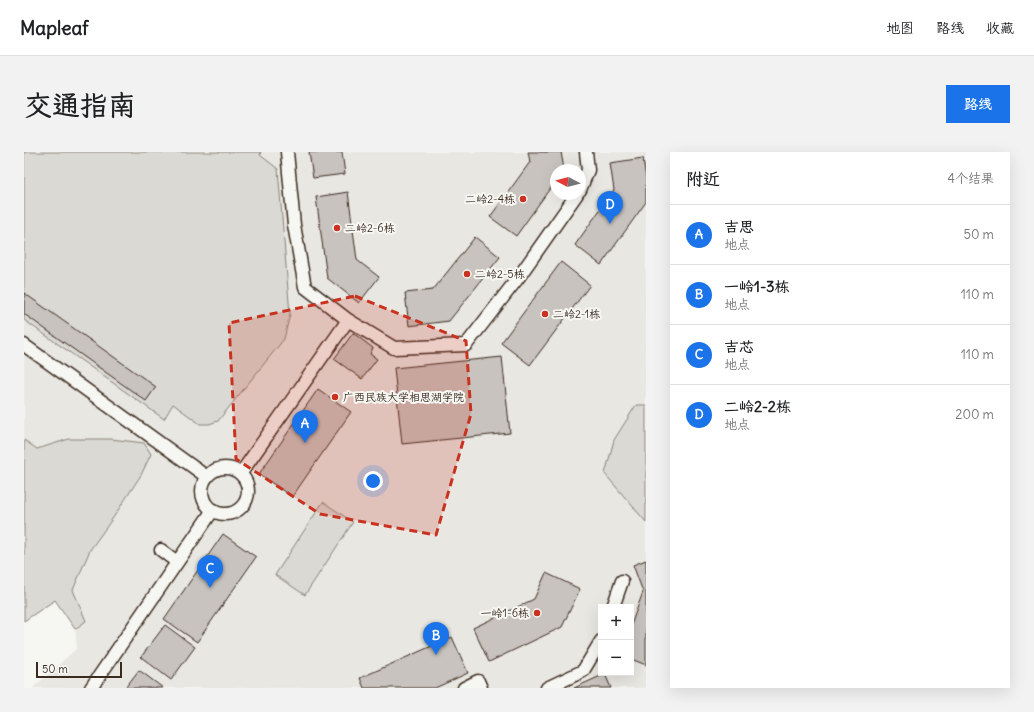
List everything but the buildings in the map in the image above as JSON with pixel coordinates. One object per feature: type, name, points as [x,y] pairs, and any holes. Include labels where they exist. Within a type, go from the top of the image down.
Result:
[{"type":"lane","points":[[288,152],[294,225],[305,287],[348,320],[394,348],[466,345],[518,278],[573,200]]},
{"type":"lane","points":[[586,152],[588,170],[586,175]]},
{"type":"lane","points":[[241,473],[348,320]]},
{"type":"lane","points":[[24,345],[207,476]]},
{"type":"lane","points":[[227,467],[235,469],[241,473],[246,479],[248,495],[246,502],[241,508],[227,514],[213,510],[207,505],[202,491],[203,483],[212,471],[227,467]]},
{"type":"lane","points":[[91,688],[213,510]]},
{"type":"lane","points":[[161,550],[177,562]]},
{"type":"lane","points":[[614,604],[622,581]]},
{"type":"lane","points":[[547,688],[583,671],[598,646]]},
{"type":"lane","points":[[464,688],[478,681],[481,688]]},
{"type":"highlighted area","points":[[355,296],[466,341],[471,414],[436,535],[320,514],[236,459],[229,323]]},
{"type":"shaded area","name":"广西民族大学相思湖学院","points":[[24,152],[646,152],[646,688],[33,688],[77,648],[75,629],[55,600],[24,621]]},
{"type":"shaded area","points":[[24,152],[261,152],[260,155],[278,169],[290,314],[284,339],[218,421],[209,424],[200,424],[173,404],[164,419],[24,320]]},
{"type":"shaded area","points":[[636,405],[646,405],[646,522],[605,474],[614,440]]},
{"type":"shaded area","points":[[69,439],[111,439],[144,443],[151,454],[141,475],[90,550],[73,590],[86,621],[75,629],[55,600],[24,621],[24,440],[37,449]]},
{"type":"shaded area","points":[[323,502],[353,522],[305,595],[275,575]]},
{"type":"place","name":"二岭2-4栋","points":[[523,199]]},
{"type":"place","name":"二岭2-2栋","points":[[610,224]]},
{"type":"place","name":"二岭2-6栋","points":[[337,228]]},
{"type":"place","name":"二岭2-5栋","points":[[467,274]]},
{"type":"place","name":"二岭2-1栋","points":[[545,314]]},
{"type":"place","name":"广西民族大学相思湖学院","points":[[335,397]]},
{"type":"place","name":"吉思","points":[[305,443]]},
{"type":"place","name":"吉芯","points":[[210,588]]},
{"type":"place","name":"一岭1-6栋","points":[[537,613]]},
{"type":"place","name":"一岭1-3栋","points":[[436,655]]}]
